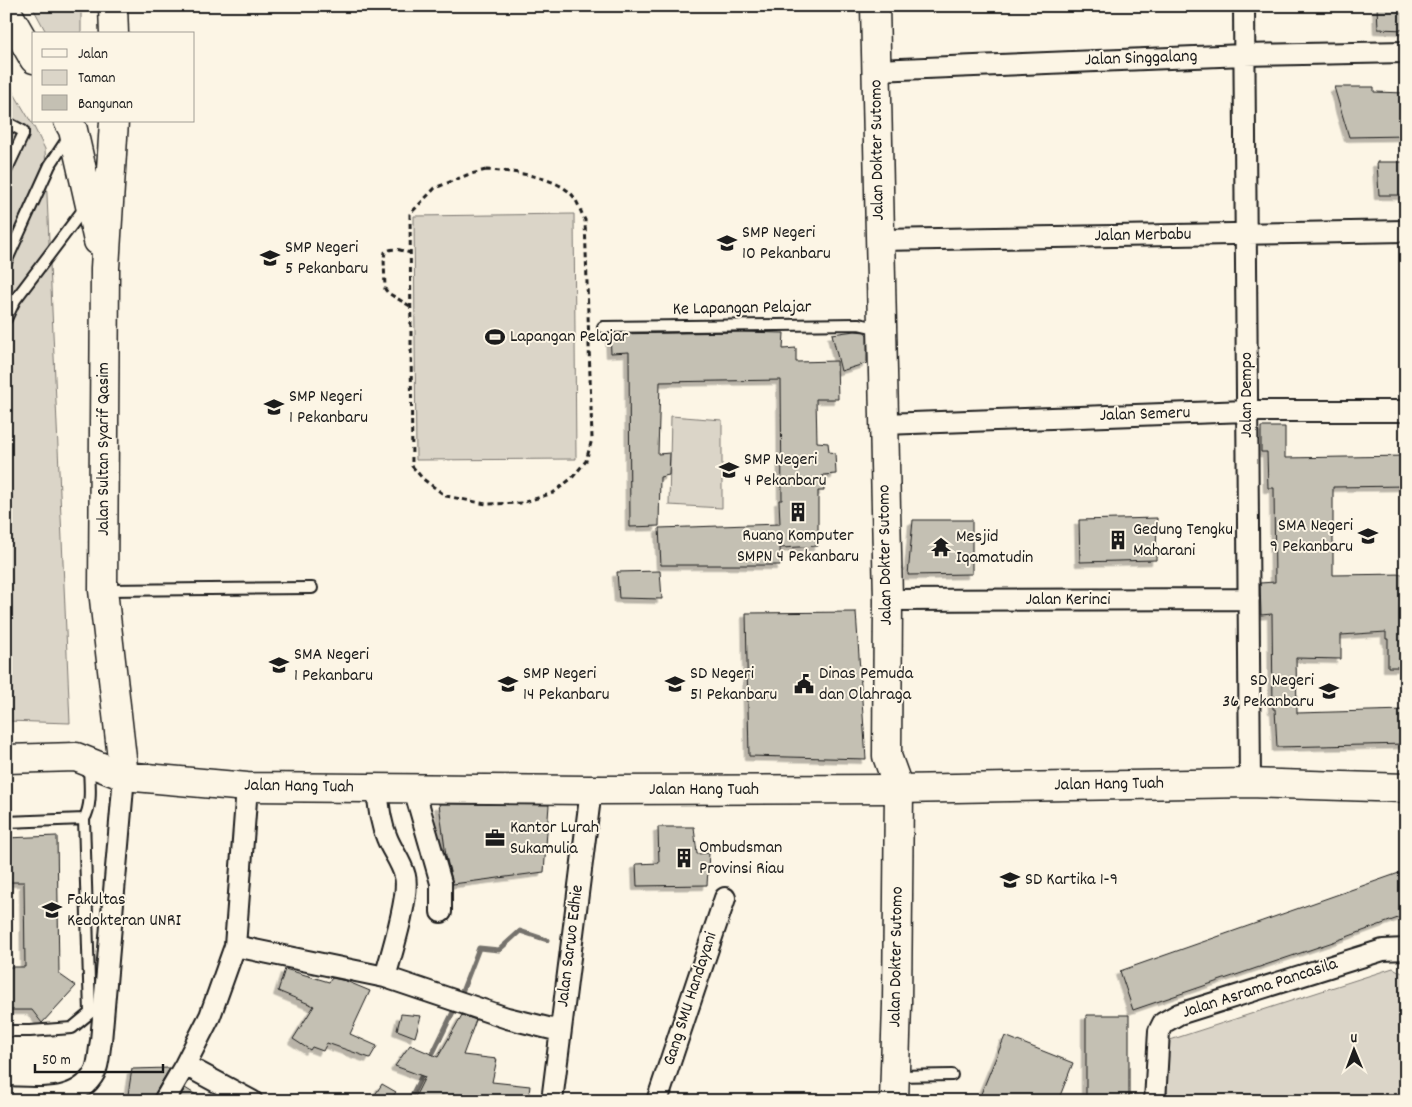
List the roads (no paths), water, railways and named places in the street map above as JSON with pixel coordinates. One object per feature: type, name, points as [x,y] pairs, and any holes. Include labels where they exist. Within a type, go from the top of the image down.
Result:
[{"type":"main road","points":[[113,6],[114,32]]},
{"type":"main road","name":"Jalan Dokter Sutomo","points":[[875,6],[888,600],[887,756],[899,789],[895,1088]]},
{"type":"main road","points":[[6,10],[32,56]]},
{"type":"main road","name":"Jalan Sultan Syarif Qasim","points":[[114,122],[105,268],[103,590],[124,776]]},
{"type":"main road","points":[[70,126],[105,268]]},
{"type":"main road","name":"Jalan Hang Tuah","points":[[6,759],[76,757],[124,776],[248,787],[591,790],[899,789],[1250,783],[1406,788]]},
{"type":"street","name":"Jalan Dempo","points":[[1244,6],[1250,783]]},
{"type":"street","name":"Jalan Singgalang","points":[[876,70],[1244,55],[1406,52]]},
{"type":"street","name":"Jalan Merbabu","points":[[880,240],[1406,231]]},
{"type":"street","name":"Jalan Semeru","points":[[884,424],[1247,411],[1406,411]]},
{"type":"street","name":"Jalan Kerinci","points":[[888,600],[1249,600]]},
{"type":"street","points":[[6,1098],[65,1096],[82,1089],[96,1071],[101,1041],[124,776]]},
{"type":"street","points":[[164,1101],[210,1016],[235,946],[248,787]]},
{"type":"street","points":[[377,789],[380,820],[406,878],[398,926],[385,977]]},
{"type":"street","points":[[414,789],[441,883],[441,912]]},
{"type":"street","name":"Jalan Sarwo Edhie","points":[[552,1101],[591,790]]},
{"type":"street","name":"Gang SMU Handayani","points":[[657,1101],[725,898]]},
{"type":"street","points":[[235,946],[385,977],[507,1018],[560,1032]]},
{"type":"street","name":"Jalan Asrama Pancasila","points":[[1155,1101],[1158,1031],[1163,1023],[1179,1014],[1383,950],[1406,949]]},
{"type":"street","points":[[185,1065],[252,1101]]},
{"type":"lane","points":[[6,122],[23,131],[23,135],[6,171]]},
{"type":"lane","points":[[6,262],[70,126]]},
{"type":"lane","points":[[6,319],[15,300],[89,203]]},
{"type":"lane","name":"Ke Lapangan Pelajar","points":[[603,327],[859,324],[882,329]]},
{"type":"lane","points":[[103,590],[312,588]]},
{"type":"lane","points":[[6,1031],[72,1028],[90,1013],[84,819],[89,806],[89,763]]},
{"type":"lane","points":[[6,822],[84,819]]},
{"type":"lane","points":[[895,1088],[952,1074]]},
{"type":"waterway","points":[[460,997],[479,948],[499,950],[520,931],[547,940]]},
{"type":"waterway","points":[[430,1059],[456,1006]]},
{"type":"waterway","points":[[409,1101],[424,1071]]},
{"type":"place","name":"SMP Negeri 10 Pekanbaru","points":[[727,243]]},
{"type":"place","name":"SMP Negeri 5 Pekanbaru","points":[[270,258]]},
{"type":"place","name":"Lapangan Pelajar","points":[[495,337]]},
{"type":"place","name":"SMP Negeri 1 Pekanbaru","points":[[274,407]]},
{"type":"place","name":"SMP Negeri 4 Pekanbaru","points":[[729,470]]},
{"type":"place","name":"Ruang Komputer SMPN 4 Pekanbaru","points":[[798,512]]},
{"type":"place","name":"SMA Negeri 9 Pekanbaru","points":[[1368,536]]},
{"type":"place","name":"Gedung Tengku Maharani","points":[[1118,540]]},
{"type":"place","name":"Mesjid Iqamatudin","points":[[941,547]]},
{"type":"place","name":"SMA Negeri 1 Pekanbaru","points":[[279,665]]},
{"type":"place","name":"SMP Negeri 14 Pekanbaru","points":[[508,684]]},
{"type":"place","name":"SD Negeri 51 Pekanbaru","points":[[675,684]]},
{"type":"place","name":"Dinas Pemuda dan Olahraga","points":[[804,684]]},
{"type":"place","name":"SD Negeri 36 Pekanbaru","points":[[1329,691]]},
{"type":"place","name":"Kantor Lurah Sukamulia","points":[[495,838]]},
{"type":"place","name":"Ombudsman Provinsi Riau","points":[[684,858]]},
{"type":"place","name":"SD Kartika 1-9","points":[[1010,880]]},
{"type":"place","name":"Fakultas Kedokteran UNRI","points":[[52,910]]}]
